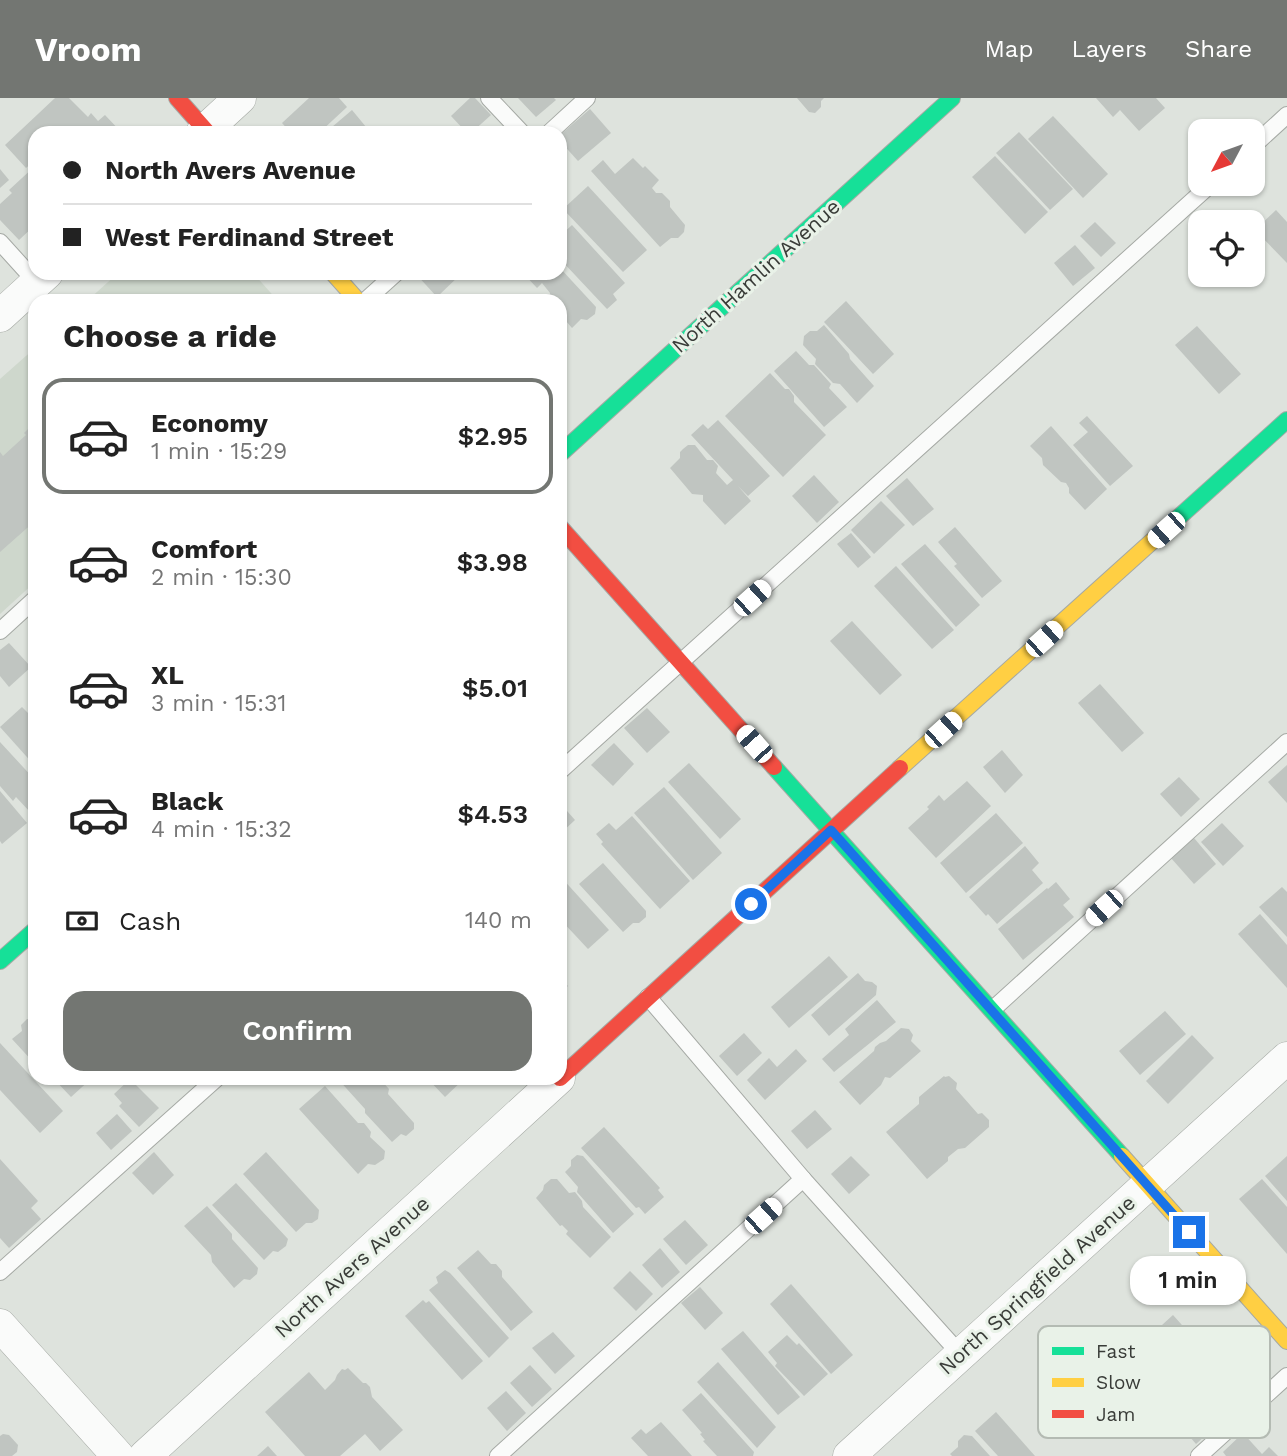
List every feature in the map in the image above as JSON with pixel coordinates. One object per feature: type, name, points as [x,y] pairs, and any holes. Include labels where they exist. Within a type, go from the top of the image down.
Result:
[{"type":"street","points":[[177,98],[200,126]]},
{"type":"street","points":[[211,126],[240,98]]},
{"type":"street","name":"North Hamlin Avenue","points":[[567,448],[952,98]]},
{"type":"street","points":[[0,316],[40,280]]},
{"type":"street","points":[[339,280],[352,294]]},
{"type":"street","name":"North Avers Avenue","points":[[567,1072],[1287,420]]},
{"type":"street","points":[[567,535],[1287,1341]]},
{"type":"street","points":[[0,961],[28,936]]},
{"type":"street","name":"North Springfield Avenue","points":[[849,1456],[1287,1058]]},
{"type":"street","name":"North Avers Avenue","points":[[145,1456],[552,1085]]},
{"type":"street","points":[[0,1325],[118,1456]]},
{"type":"lane","points":[[489,98],[515,126]]},
{"type":"lane","points":[[557,126],[587,98]]},
{"type":"lane","points":[[1265,135],[1287,115]]},
{"type":"lane","points":[[567,765],[1198,196]]},
{"type":"lane","points":[[0,242],[28,266]]},
{"type":"lane","points":[[373,294],[388,280]]},
{"type":"lane","points":[[0,631],[28,605]]},
{"type":"lane","points":[[992,1010],[1287,742]]},
{"type":"lane","points":[[648,997],[803,1179],[961,1355]]},
{"type":"lane","points":[[0,1272],[209,1085]]},
{"type":"lane","points":[[498,1456],[803,1179]]},
{"type":"lane","points":[[1270,1391],[1287,1376]]},
{"type":"lane","points":[[1199,1456],[1219,1438]]},
{"type":"shaded area","points":[[110,280],[259,280],[272,294],[95,294]]},
{"type":"shaded area","points":[[28,354],[28,588],[0,614],[0,379]]},
{"type":"building","points":[[55,98],[69,98],[88,117],[91,113],[98,121],[105,115],[115,126],[28,126],[26,168],[5,145]]},
{"type":"building","points":[[309,98],[339,98],[347,107],[327,126],[285,126],[282,123]]},
{"type":"building","points":[[470,98],[475,98],[491,115],[479,126],[460,126],[451,116]]},
{"type":"building","points":[[518,98],[554,98],[556,100],[536,117]]},
{"type":"building","points":[[797,98],[824,98],[815,113],[809,112]]},
{"type":"building","points":[[1096,98],[1156,98],[1165,108],[1139,131],[1120,110],[1113,117]]},
{"type":"building","points":[[590,109],[611,133],[578,161],[567,149],[567,129]]},
{"type":"building","points":[[352,110],[365,126],[333,126]]},
{"type":"building","points":[[1053,116],[1108,174],[1083,198],[1028,139]]},
{"type":"building","points":[[1019,132],[1073,189],[1050,210],[996,153]]},
{"type":"building","points":[[995,156],[1048,212],[1025,234],[972,177]]},
{"type":"building","points":[[633,158],[659,180],[652,188],[670,201],[670,207],[685,225],[684,232],[678,238],[671,238],[660,247],[591,171],[603,160],[615,174]]},
{"type":"building","points":[[0,169],[9,180],[0,188]]},
{"type":"building","points":[[28,172],[28,232],[19,240],[0,220],[0,204],[12,193],[9,190]]},
{"type":"building","points":[[588,186],[647,250],[623,272],[567,213],[567,205]]},
{"type":"building","points":[[1276,210],[1287,222],[1287,263],[1265,240],[1265,220]]},
{"type":"building","points":[[1095,222],[1116,243],[1101,257],[1080,236]]},
{"type":"building","points":[[572,225],[625,283],[613,294],[617,300],[607,309],[567,266],[567,230]]},
{"type":"building","points":[[1075,245],[1095,268],[1073,286],[1054,263]]},
{"type":"building","points":[[567,276],[596,307],[595,314],[587,320],[581,319],[572,328],[567,322],[567,294],[550,294],[542,283],[537,288],[530,280],[567,280]]},
{"type":"building","points":[[421,280],[455,280],[440,294],[434,294]]},
{"type":"building","points":[[846,301],[894,354],[873,374],[824,322]]},
{"type":"building","points":[[824,325],[874,386],[857,403],[840,384],[833,383],[815,364],[816,359],[803,345],[804,336]]},
{"type":"building","points":[[1197,326],[1241,374],[1219,394],[1175,345]]},
{"type":"building","points":[[796,351],[809,365],[814,365],[831,384],[829,388],[847,407],[824,427],[774,371]]},
{"type":"building","points":[[770,373],[785,389],[789,389],[794,396],[794,402],[826,435],[783,477],[725,416]]},
{"type":"building","points":[[1087,416],[1133,466],[1110,486],[1073,445],[1088,432],[1079,423]]},
{"type":"building","points":[[718,420],[770,476],[748,496],[738,486],[751,501],[725,525],[703,501],[703,495],[692,494],[670,468],[680,458],[683,449],[688,445],[695,445],[707,460],[713,460],[718,466],[716,473],[727,485],[733,480],[691,435],[703,424],[708,429]]},
{"type":"building","points":[[1051,426],[1107,489],[1085,510],[1069,493],[1066,483],[1061,482],[1043,465],[1042,458],[1030,446]]},
{"type":"building","points":[[28,429],[28,527],[0,552],[0,452],[3,456],[26,435],[24,433]]},
{"type":"building","points":[[814,475],[839,502],[817,523],[792,496]]},
{"type":"building","points":[[907,478],[934,509],[913,526],[886,496]]},
{"type":"building","points":[[881,501],[905,525],[874,554],[851,530]]},
{"type":"building","points":[[955,527],[1002,581],[982,598],[954,566],[957,564],[938,542]]},
{"type":"building","points":[[851,533],[871,557],[858,568],[837,544]]},
{"type":"building","points":[[925,544],[980,605],[956,627],[901,564]]},
{"type":"building","points":[[896,566],[954,630],[932,649],[874,586]]},
{"type":"building","points":[[852,621],[902,675],[880,695],[830,641]]},
{"type":"building","points":[[9,643],[28,664],[28,670],[9,687],[0,676],[0,650]]},
{"type":"building","points":[[1100,684],[1144,733],[1122,752],[1078,703]]},
{"type":"building","points":[[22,707],[28,713],[28,758],[0,727]]},
{"type":"building","points":[[647,708],[670,732],[647,753],[624,728]]},
{"type":"building","points":[[0,742],[28,772],[28,810],[16,797],[13,801],[0,786]]},
{"type":"building","points":[[614,743],[634,764],[613,786],[591,765]]},
{"type":"building","points":[[1002,750],[1023,775],[1005,793],[983,767]]},
{"type":"building","points":[[689,763],[741,819],[720,839],[668,782]]},
{"type":"building","points":[[1287,765],[1287,803],[1268,782]]},
{"type":"building","points":[[1179,777],[1200,799],[1181,817],[1160,794]]},
{"type":"building","points":[[967,781],[991,806],[936,858],[908,828],[929,809],[927,807],[939,795],[944,801]]},
{"type":"building","points":[[664,787],[722,853],[693,880],[634,813]]},
{"type":"building","points":[[0,791],[27,823],[2,844],[0,841]]},
{"type":"building","points":[[567,811],[575,820],[567,827]]},
{"type":"building","points":[[996,813],[1023,843],[966,893],[940,863]]},
{"type":"building","points":[[632,816],[690,881],[660,909],[601,844],[603,842],[596,834],[609,823],[616,830]]},
{"type":"building","points":[[1222,823],[1244,846],[1223,866],[1201,842]]},
{"type":"building","points":[[1194,838],[1216,864],[1194,884],[1171,858]]},
{"type":"building","points":[[1025,846],[1039,863],[1032,870],[1043,883],[997,924],[969,897]]},
{"type":"building","points":[[603,863],[646,911],[646,917],[623,932],[579,884]]},
{"type":"building","points":[[1056,882],[1070,899],[1063,905],[1074,917],[1023,960],[998,929]]},
{"type":"building","points":[[567,884],[609,930],[588,949],[567,926]]},
{"type":"building","points":[[1282,887],[1287,892],[1287,937],[1259,907]]},
{"type":"building","points":[[1260,914],[1287,945],[1287,988],[1238,934]]},
{"type":"building","points":[[829,956],[848,977],[789,1028],[771,1007]]},
{"type":"building","points":[[858,973],[865,981],[877,986],[876,995],[829,1036],[811,1015]]},
{"type":"building","points":[[877,1000],[896,1022],[834,1072],[822,1059],[849,1035],[845,1029]]},
{"type":"building","points":[[1165,1011],[1186,1034],[1140,1075],[1119,1051]]},
{"type":"building","points":[[28,1019],[28,1056],[12,1039],[22,1031],[21,1025]]},
{"type":"building","points":[[901,1028],[909,1029],[913,1035],[911,1041],[921,1051],[890,1078],[885,1077],[881,1085],[860,1105],[839,1082],[874,1051],[875,1047]]},
{"type":"building","points":[[744,1033],[762,1053],[737,1076],[719,1056]]},
{"type":"building","points":[[1192,1035],[1214,1058],[1168,1104],[1146,1081]]},
{"type":"building","points":[[0,1043],[28,1073],[28,1085],[39,1085],[63,1111],[40,1133],[0,1090]]},
{"type":"building","points":[[796,1049],[807,1061],[765,1100],[747,1080],[769,1058],[777,1067]]},
{"type":"building","points":[[944,1076],[949,1076],[957,1083],[956,1089],[978,1114],[982,1113],[989,1120],[989,1127],[965,1148],[958,1149],[948,1157],[948,1161],[927,1179],[886,1132],[919,1104],[919,1097]]},
{"type":"building","points":[[60,1085],[84,1085],[71,1097]]},
{"type":"building","points":[[124,1085],[136,1085],[159,1108],[139,1127],[119,1106],[122,1103],[114,1094]]},
{"type":"building","points":[[343,1085],[385,1085],[389,1089],[388,1094],[414,1123],[414,1129],[406,1136],[401,1134],[392,1142],[365,1113],[365,1109]]},
{"type":"building","points":[[434,1085],[458,1085],[445,1097]]},
{"type":"building","points":[[325,1086],[358,1123],[364,1123],[371,1132],[370,1137],[385,1151],[384,1159],[375,1165],[368,1164],[358,1174],[299,1109]]},
{"type":"building","points":[[815,1110],[832,1129],[807,1149],[791,1131]]},
{"type":"building","points":[[117,1114],[132,1131],[111,1150],[96,1133]]},
{"type":"building","points":[[604,1127],[660,1188],[658,1190],[664,1197],[645,1214],[639,1207],[636,1208],[581,1148]]},
{"type":"building","points":[[154,1152],[174,1175],[153,1195],[132,1173]]},
{"type":"building","points":[[266,1152],[319,1210],[318,1219],[306,1223],[296,1232],[243,1174]]},
{"type":"building","points":[[577,1155],[583,1156],[634,1214],[613,1233],[577,1192],[578,1187],[565,1172]]},
{"type":"building","points":[[851,1156],[870,1175],[849,1194],[831,1174]]},
{"type":"building","points":[[1287,1156],[1287,1201],[1265,1176]]},
{"type":"building","points":[[0,1159],[38,1201],[31,1208],[41,1219],[9,1248],[0,1238]]},
{"type":"building","points":[[551,1179],[557,1179],[569,1193],[575,1192],[583,1207],[611,1237],[590,1258],[536,1198]]},
{"type":"building","points":[[1262,1179],[1287,1207],[1287,1254],[1239,1199]]},
{"type":"building","points":[[236,1183],[288,1239],[286,1246],[278,1252],[273,1251],[264,1260],[212,1205]]},
{"type":"building","points":[[207,1206],[258,1268],[257,1274],[250,1280],[244,1279],[234,1288],[212,1262],[211,1255],[184,1226]]},
{"type":"building","points":[[685,1220],[708,1245],[686,1265],[663,1239]]},
{"type":"building","points":[[660,1248],[680,1272],[662,1288],[642,1265]]},
{"type":"building","points":[[478,1250],[491,1264],[496,1264],[502,1271],[502,1277],[533,1312],[511,1331],[457,1268]]},
{"type":"building","points":[[445,1270],[509,1338],[489,1358],[429,1290],[438,1283],[436,1277]]},
{"type":"building","points":[[630,1271],[653,1294],[636,1311],[613,1288]]},
{"type":"building","points":[[791,1284],[853,1355],[831,1374],[770,1304]]},
{"type":"building","points":[[700,1287],[723,1313],[705,1330],[681,1303]]},
{"type":"building","points":[[423,1300],[426,1303],[429,1301],[483,1361],[462,1380],[405,1316]]},
{"type":"building","points":[[1173,1315],[1183,1326],[1161,1326]]},
{"type":"building","points":[[743,1331],[800,1397],[778,1415],[721,1349]]},
{"type":"building","points":[[553,1332],[575,1356],[555,1374],[532,1348]]},
{"type":"building","points":[[787,1335],[797,1345],[799,1343],[828,1374],[804,1396],[775,1366],[777,1363],[768,1352]]},
{"type":"building","points":[[718,1362],[776,1427],[757,1448],[697,1382]]},
{"type":"building","points":[[530,1365],[552,1389],[532,1407],[510,1383]]},
{"type":"building","points":[[348,1368],[370,1387],[372,1397],[403,1430],[380,1451],[365,1434],[340,1456],[305,1456],[265,1412],[309,1372],[325,1390],[342,1369]]},
{"type":"building","points":[[506,1391],[526,1413],[507,1431],[487,1408]]},
{"type":"building","points":[[701,1393],[754,1452],[753,1456],[717,1456],[703,1441],[705,1440],[700,1434],[702,1433],[682,1410]]},
{"type":"building","points":[[996,1412],[1035,1456],[998,1456],[975,1431]]},
{"type":"building","points":[[661,1422],[692,1456],[648,1456],[631,1438],[641,1429],[646,1434]]},
{"type":"building","points":[[9,1435],[18,1445],[17,1452],[12,1456],[0,1456],[0,1436]]},
{"type":"building","points":[[964,1435],[972,1436],[990,1456],[952,1456],[950,1454],[958,1447],[958,1441]]},
{"type":"building","points":[[1191,1438],[1203,1438],[1196,1444]]},
{"type":"building","points":[[1238,1438],[1248,1438],[1262,1454],[1269,1447],[1278,1456],[1226,1456],[1223,1452]]},
{"type":"building","points":[[268,1446],[277,1456],[257,1456]]},
{"type":"traffic: fast","points":[[567,448],[952,98]]},
{"type":"traffic: fast","points":[[1159,535],[1287,420]]},
{"type":"traffic: fast","points":[[774,767],[1122,1156]]},
{"type":"traffic: fast","points":[[0,961],[28,936]]},
{"type":"traffic: slow","points":[[339,280],[352,294]]},
{"type":"traffic: slow","points":[[900,768],[1159,535]]},
{"type":"traffic: slow","points":[[1122,1156],[1287,1341]]},
{"type":"traffic: jam","points":[[177,98],[202,126]]},
{"type":"traffic: jam","points":[[567,535],[774,767]]},
{"type":"traffic: jam","points":[[567,1072],[900,768]]},
{"type":"route","points":[[751,904],[831,830],[1189,1232]]}]
